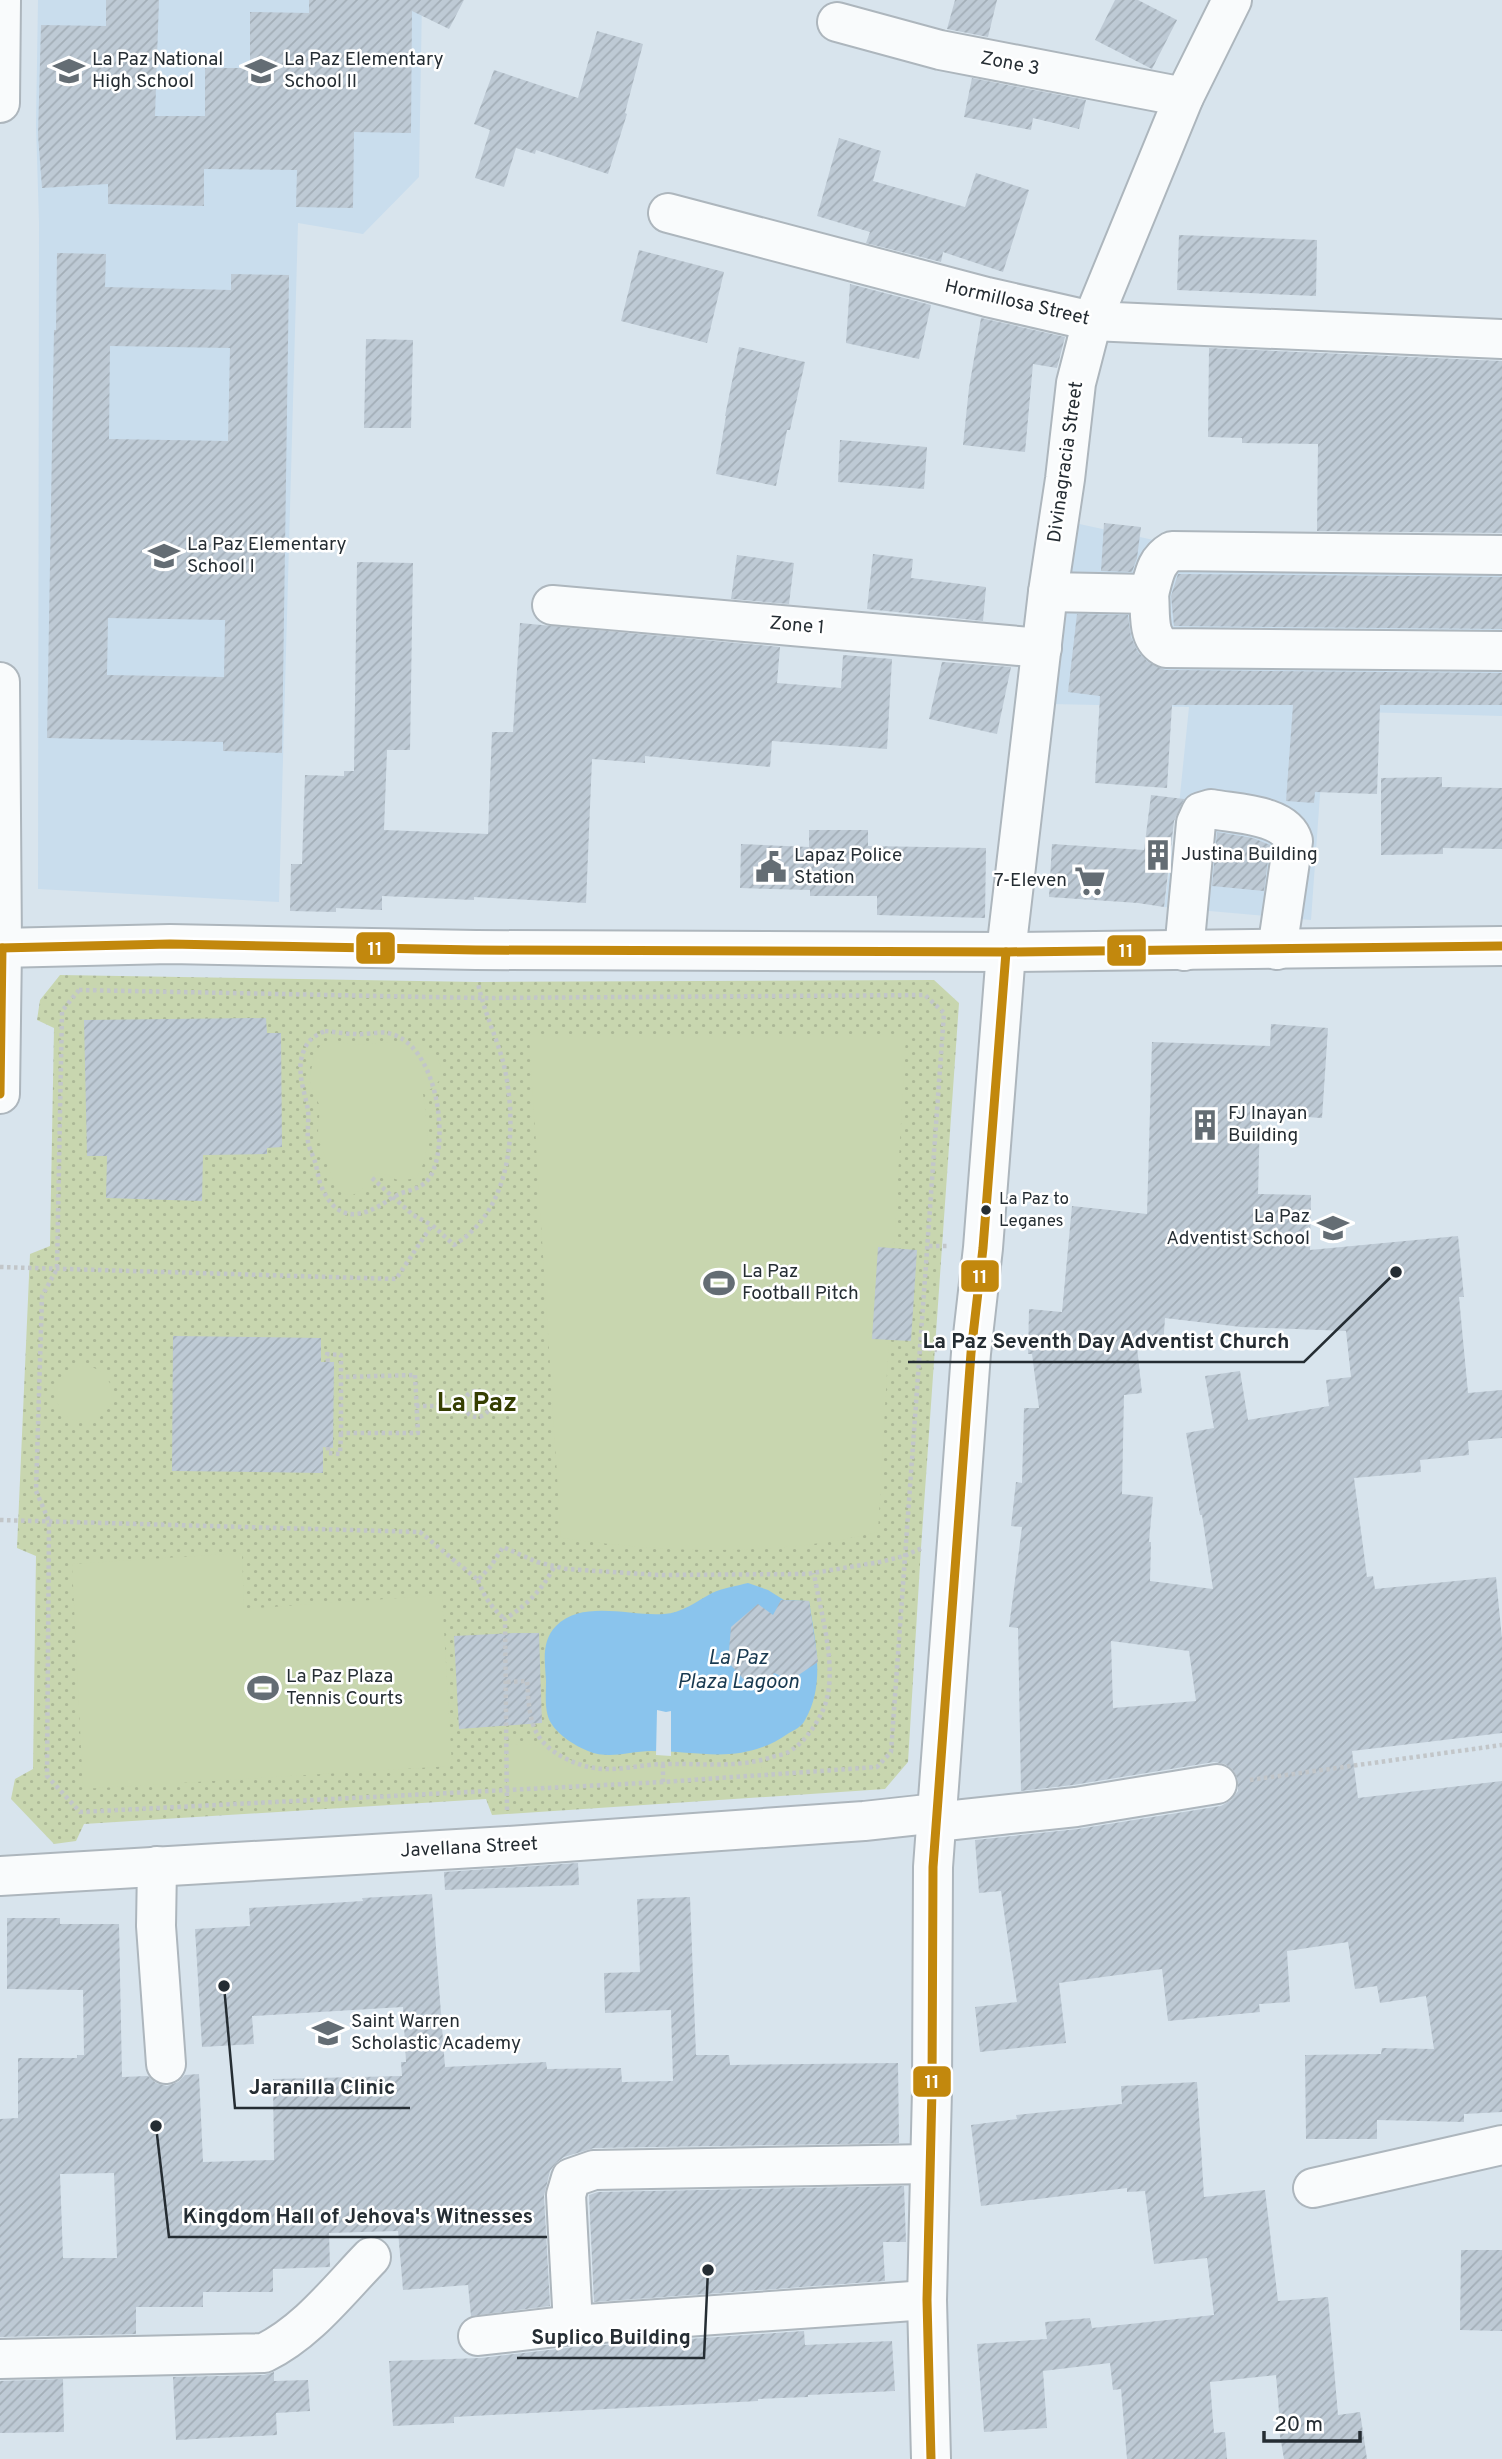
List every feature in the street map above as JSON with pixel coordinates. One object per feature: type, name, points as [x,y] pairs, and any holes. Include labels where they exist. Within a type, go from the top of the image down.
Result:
[{"type":"street","points":[[0,103],[1,0]]},
{"type":"street","name":"Divinagracia Street","points":[[931,2459],[928,2300],[933,1867],[971,1353],[984,1248],[1006,952],[1048,592],[1076,383],[1092,321],[1184,97],[1232,0]]},
{"type":"street","name":"Zone 3","points":[[837,22],[940,51],[1184,97]]},
{"type":"street","name":"Hormillosa Street","points":[[668,213],[987,298],[1092,321],[1502,339]]},
{"type":"street","points":[[1502,555],[1172,551],[1162,557],[1156,568],[1149,594],[1152,637],[1157,644],[1166,648],[1502,651]]},
{"type":"street","points":[[1048,592],[1149,594]]},
{"type":"street","name":"Zone 1","points":[[552,605],[1042,648]]},
{"type":"street","points":[[0,682],[0,1094]]},
{"type":"street","points":[[1184,951],[1196,822],[1202,812],[1211,809],[1276,821],[1290,831],[1293,841],[1277,950]]},
{"type":"street","points":[[1,948],[170,944],[476,950],[1006,952],[1502,946]]},
{"type":"street","name":"Javellana Street","points":[[0,1876],[522,1845],[1076,1807],[1217,1784]]},
{"type":"street","points":[[157,1866],[156,1926],[166,2064]]},
{"type":"street","points":[[1313,2188],[1502,2145]]},
{"type":"street","points":[[573,2325],[566,2195],[571,2178],[594,2170],[929,2164]]},
{"type":"street","points":[[0,2359],[264,2353],[286,2343],[305,2326],[371,2257]]},
{"type":"street","points":[[478,2336],[573,2325],[928,2300]]},
{"type":"path","points":[[373,1178],[413,1215],[432,1225],[454,1245],[479,1225],[496,1198],[506,1167],[511,1120],[506,1075],[493,1027],[481,998],[476,950]]},
{"type":"path","points":[[79,990],[481,998],[925,995],[944,1013],[891,1752],[877,1767],[663,1782],[80,1812],[47,1776],[49,1521],[36,1491],[42,1296],[57,1269],[62,1011],[79,990]]},
{"type":"path","points":[[324,1031],[355,1034],[388,1032],[407,1041],[428,1072],[438,1110],[439,1158],[431,1177],[416,1190],[392,1197],[377,1209],[358,1215],[341,1212],[328,1198],[320,1183],[308,1146],[308,1112],[300,1066],[304,1048],[312,1037],[324,1031]]},
{"type":"path","points":[[0,1267],[396,1279],[432,1225]]},
{"type":"path","points":[[328,1362],[327,1354],[341,1355],[340,1454],[328,1453],[328,1447]]},
{"type":"path","points":[[341,1377],[415,1375],[418,1433],[341,1433]]},
{"type":"path","points":[[476,1391],[484,1393],[490,1403],[488,1412],[481,1417],[472,1416],[464,1406],[468,1394],[476,1391]]},
{"type":"path","points":[[416,1406],[464,1406]]},
{"type":"path","points":[[0,1520],[420,1532],[478,1580],[487,1600],[505,1619],[507,1814]]},
{"type":"path","points":[[478,1580],[503,1547],[554,1567],[658,1576],[814,1573],[904,1556]]},
{"type":"path","points":[[505,1619],[525,1606],[554,1567]]},
{"type":"path","points":[[507,1682],[527,1681],[533,1728],[544,1744],[559,1755],[597,1769],[663,1764],[737,1765],[790,1752],[813,1730],[829,1690],[828,1654],[814,1573]]},
{"type":"path","points":[[1217,1784],[1502,1745]]},
{"type":"path","points":[[663,1764],[663,1782]]},
{"type":"shaded area","name":"La Paz Elementary School I","points":[[38,0],[422,0],[419,177],[363,234],[298,223],[279,902],[38,889]]},
{"type":"shaded area","points":[[1070,522],[1177,545],[1502,553],[1502,716],[1326,711],[1311,920],[1164,907],[1179,805],[1189,707],[1051,704]]},
{"type":"green space","points":[[60,975],[478,982],[934,980],[959,1003],[908,1762],[885,1789],[492,1815],[486,1799],[84,1824],[76,1841],[54,1844],[11,1799],[15,1779],[33,1769],[36,1556],[17,1548],[30,1254],[50,1246],[54,1028],[37,1020],[40,1000]]},
{"type":"green space","name":"La Paz Football Pitch","points":[[529,1034],[906,1034],[878,1532],[800,1546],[720,1550],[641,1547],[561,1538]]},
{"type":"green space","points":[[332,1041],[357,1044],[415,1043],[434,1052],[442,1077],[434,1087],[423,1094],[427,1148],[416,1178],[400,1181],[381,1173],[351,1196],[342,1193],[335,1186],[320,1142],[320,1107],[309,1080],[315,1052],[321,1045]]},
{"type":"green space","points":[[84,1366],[95,1368],[104,1374],[110,1383],[110,1405],[104,1414],[95,1420],[84,1422],[73,1420],[64,1414],[58,1405],[56,1394],[58,1383],[64,1374],[73,1368]]},
{"type":"green space","name":"La Paz Plaza Tennis Courts","points":[[242,1553],[244,1609],[442,1595],[452,1766],[83,1789],[72,1564]]},
{"type":"green space","points":[[544,1744],[573,1761],[593,1768],[762,1761],[761,1775],[507,1790],[507,1745]]},
{"type":"water","name":"La Paz Plaza Lagoon","points":[[748,1583],[768,1590],[784,1600],[809,1601],[816,1647],[817,1677],[811,1706],[804,1722],[798,1728],[772,1743],[738,1753],[651,1751],[612,1755],[596,1754],[583,1749],[567,1740],[554,1727],[546,1708],[545,1659],[548,1638],[556,1626],[567,1618],[594,1611],[671,1613],[716,1591]]},
{"type":"pier","points":[[657,1710],[671,1711],[671,1756],[656,1755]]},
{"type":"building","name":"La Paz Elementary School II","points":[[106,0],[159,0],[155,116],[205,116],[205,68],[250,68],[250,12],[309,13],[309,0],[464,0],[449,29],[412,11],[411,133],[354,132],[353,208],[296,207],[297,170],[204,169],[204,206],[108,204],[108,184],[42,188],[38,135],[41,25],[106,26]]},
{"type":"building","points":[[955,0],[997,0],[988,37],[947,29]]},
{"type":"building","points":[[1115,0],[1138,0],[1177,20],[1152,69],[1095,40]]},
{"type":"building","points":[[597,31],[643,44],[625,113],[627,114],[608,174],[536,150],[535,154],[516,148],[504,187],[475,178],[490,130],[474,124],[494,70],[578,98]]},
{"type":"building","points":[[972,78],[1086,100],[1079,129],[1033,118],[1031,130],[964,117]]},
{"type":"building","points":[[839,138],[881,151],[873,181],[965,207],[976,173],[1029,190],[1003,272],[943,252],[941,262],[866,243],[870,232],[817,216]]},
{"type":"building","points":[[1179,235],[1317,240],[1316,296],[1177,290]]},
{"type":"building","points":[[639,250],[724,272],[707,343],[621,321]]},
{"type":"building","points":[[57,253],[106,254],[105,287],[231,290],[231,274],[289,275],[282,753],[223,751],[223,742],[47,738]],"holes":[[[110,346],[230,348],[228,441],[109,439]],[[108,618],[225,620],[224,677],[107,675]]]},
{"type":"building","points":[[850,284],[931,305],[919,359],[846,343]]},
{"type":"building","points":[[981,318],[1065,337],[1057,368],[1033,364],[1025,452],[963,445]]},
{"type":"building","points":[[366,339],[413,340],[411,428],[364,428]]},
{"type":"building","points":[[739,347],[805,362],[776,486],[716,474]]},
{"type":"building","points":[[1209,348],[1502,361],[1502,533],[1317,531],[1318,444],[1242,443],[1242,438],[1208,437]]},
{"type":"building","points":[[840,440],[927,447],[924,489],[838,482]]},
{"type":"building","points":[[1104,523],[1141,527],[1137,558],[1132,572],[1101,571]]},
{"type":"building","points":[[873,554],[913,559],[911,578],[986,587],[983,621],[867,609]]},
{"type":"building","points":[[737,555],[794,563],[789,604],[731,599]]},
{"type":"building","points":[[357,562],[413,563],[410,750],[387,750],[384,830],[488,834],[492,732],[513,732],[520,623],[780,647],[777,683],[841,688],[843,655],[892,659],[887,749],[772,741],[770,767],[645,756],[645,763],[592,759],[586,903],[474,897],[474,900],[382,896],[382,910],[336,908],[336,912],[290,911],[291,864],[302,864],[305,775],[344,776],[344,771],[354,771]]},
{"type":"building","points":[[1178,574],[1502,577],[1502,629],[1174,626],[1171,596]]},
{"type":"building","points":[[1077,614],[1128,615],[1131,637],[1138,652],[1148,662],[1165,670],[1502,673],[1502,705],[1380,705],[1377,794],[1315,792],[1314,803],[1286,801],[1293,705],[1172,705],[1167,788],[1095,783],[1100,696],[1068,692]]},
{"type":"building","points":[[942,662],[1011,667],[997,734],[929,719]]},
{"type":"building","points":[[1442,777],[1442,787],[1502,788],[1502,849],[1443,848],[1443,854],[1381,855],[1381,778]]},
{"type":"building","points":[[1151,795],[1184,799],[1174,821],[1164,907],[1049,897],[1052,844],[1144,850]]},
{"type":"building","points":[[809,830],[868,830],[868,846],[986,848],[985,918],[877,915],[877,896],[810,896],[810,890],[740,888],[741,844],[809,847]]},
{"type":"building","points":[[1217,832],[1253,838],[1270,845],[1264,891],[1212,886]]},
{"type":"building","points":[[266,1018],[267,1033],[281,1033],[282,1147],[267,1148],[267,1154],[203,1155],[202,1201],[106,1198],[107,1156],[87,1156],[84,1020]]},
{"type":"building","points":[[1271,1024],[1328,1028],[1322,1118],[1260,1114],[1258,1194],[1311,1195],[1310,1250],[1458,1236],[1464,1297],[1459,1297],[1468,1393],[1502,1390],[1502,1438],[1468,1441],[1469,1455],[1420,1460],[1421,1472],[1354,1478],[1367,1577],[1373,1576],[1375,1589],[1496,1577],[1502,1639],[1502,1733],[1352,1751],[1358,1798],[1502,1781],[1502,2112],[1464,2114],[1464,2122],[1377,2120],[1377,2139],[1306,2139],[1305,2055],[1381,2054],[1382,2048],[1434,2049],[1426,1996],[1380,2003],[1377,1986],[1355,1989],[1348,1942],[1287,1951],[1290,2002],[1259,2004],[1260,2012],[1168,2021],[1162,1969],[1059,1983],[1066,2043],[980,2052],[975,2007],[1017,2002],[1001,1891],[979,1893],[975,1840],[1078,1829],[1221,1806],[1231,1800],[1238,1791],[1238,1780],[1233,1770],[1225,1764],[1214,1762],[1021,1791],[1018,1628],[1009,1627],[1022,1527],[1011,1526],[1016,1482],[1022,1483],[1024,1408],[1039,1408],[1032,1354],[1028,1354],[1029,1309],[1062,1312],[1072,1206],[1147,1214],[1152,1042],[1270,1046]],"holes":[[[1165,1318],[1241,1327],[1346,1331],[1351,1377],[1326,1380],[1329,1406],[1248,1420],[1240,1371],[1205,1376],[1214,1428],[1186,1433],[1213,1589],[1150,1581],[1149,1542],[1153,1497],[1122,1494],[1124,1395],[1142,1393],[1137,1347],[1163,1346]],[[1111,1641],[1189,1651],[1196,1701],[1113,1708]]]},
{"type":"building","points":[[878,1247],[917,1250],[911,1341],[872,1339]]},
{"type":"building","points":[[173,1336],[321,1338],[321,1362],[334,1362],[333,1448],[323,1447],[323,1473],[172,1471]]},
{"type":"building","points":[[781,1600],[809,1601],[818,1662],[791,1680],[774,1673],[767,1687],[749,1685],[728,1662],[731,1627],[758,1604],[773,1615]]},
{"type":"building","points":[[539,1633],[542,1723],[459,1729],[454,1636]]},
{"type":"building","points":[[578,1863],[579,1885],[445,1890],[444,1872]]},
{"type":"building","points":[[432,1894],[445,2067],[546,2062],[547,2069],[621,2068],[622,2082],[673,2081],[671,2010],[605,2013],[604,1973],[640,1972],[637,1899],[690,1897],[696,2055],[729,2055],[730,2065],[898,2063],[899,2143],[594,2148],[564,2157],[550,2171],[544,2196],[550,2306],[471,2316],[468,2285],[403,2290],[398,2231],[329,2233],[330,2267],[273,2269],[273,2292],[203,2292],[203,2307],[136,2307],[136,2334],[0,2337],[0,2119],[18,2118],[18,2058],[77,2058],[77,2055],[84,2055],[83,1990],[7,1989],[7,1918],[60,1918],[60,1924],[119,1924],[122,2077],[148,2076],[156,2083],[167,2086],[178,2082],[185,2075],[199,2074],[203,2162],[274,2160],[273,2079],[402,2076],[401,2062],[406,2062],[403,2007],[252,2016],[254,2044],[202,2047],[195,1929],[250,1926],[249,1908],[363,1901],[362,1898]],"holes":[[[114,2173],[117,2258],[63,2258],[60,2174]]]},
{"type":"building","points":[[1197,2082],[1204,2197],[1265,2190],[1278,2301],[1328,2297],[1338,2415],[1360,2412],[1367,2459],[1284,2459],[1278,2424],[1276,2375],[1210,2382],[1214,2433],[1225,2432],[1227,2459],[1127,2459],[1121,2389],[1113,2390],[1110,2363],[1043,2371],[1047,2428],[984,2432],[977,2344],[1047,2339],[1045,2322],[1090,2318],[1092,2328],[1214,2315],[1207,2258],[1154,2264],[1145,2191],[1127,2192],[1127,2188],[981,2206],[971,2125],[1017,2119],[1016,2115],[1122,2104],[1121,2086]]},
{"type":"building","points":[[904,2186],[906,2242],[883,2242],[885,2281],[594,2302],[589,2195],[598,2192]]},
{"type":"building","points":[[1461,2250],[1502,2250],[1502,2331],[1460,2330]]},
{"type":"building","points":[[804,2331],[805,2345],[892,2341],[895,2391],[454,2417],[454,2423],[393,2426],[389,2361],[481,2358],[575,2347]]},
{"type":"building","points":[[274,2372],[274,2381],[308,2380],[310,2411],[276,2413],[277,2435],[176,2440],[173,2377],[264,2375]]},
{"type":"building","points":[[63,2379],[64,2432],[0,2433],[0,2381]]},
{"type":"transit line","name":"11","points":[[0,948],[170,944],[476,950],[1006,952],[1502,946]]},
{"type":"transit line","name":"11","points":[[0,1094],[2,948]]},
{"type":"transit line","name":"11","points":[[931,2459],[927,2300],[933,1867],[971,1353],[983,1248],[1006,952]]},
{"type":"place","name":"La Paz National High School","points":[[69,71]]},
{"type":"place","name":"La Paz Elementary School II","points":[[261,71]]},
{"type":"place","name":"La Paz Elementary School I","points":[[164,556]]},
{"type":"place","name":"Justina Building","points":[[1158,855]]},
{"type":"place","name":"Lapaz Police Station","points":[[771,867]]},
{"type":"place","name":"7-Eleven","points":[[1090,881]]},
{"type":"place","name":"FJ Inayan Building","points":[[1205,1125]]},
{"type":"place","name":"La Paz to Leganes","points":[[986,1210]]},
{"type":"place","name":"La Paz Adventist School","points":[[1333,1228]]},
{"type":"place","name":"La Paz Seventh Day Adventist Church","points":[[1396,1272]]},
{"type":"place","name":"La Paz Football Pitch","points":[[719,1283]]},
{"type":"place","name":"La Paz Plaza Tennis Courts","points":[[263,1688]]},
{"type":"place","name":"Jaranilla Clinic","points":[[224,1986]]},
{"type":"place","name":"Saint Warren Scholastic Academy","points":[[328,2033]]},
{"type":"place","name":"Kingdom Hall of Jehova's Witnesses","points":[[156,2126]]},
{"type":"place","name":"Suplico Building","points":[[708,2270]]},
{"type":"district","name":"La Paz","points":[[477,1404]]}]
